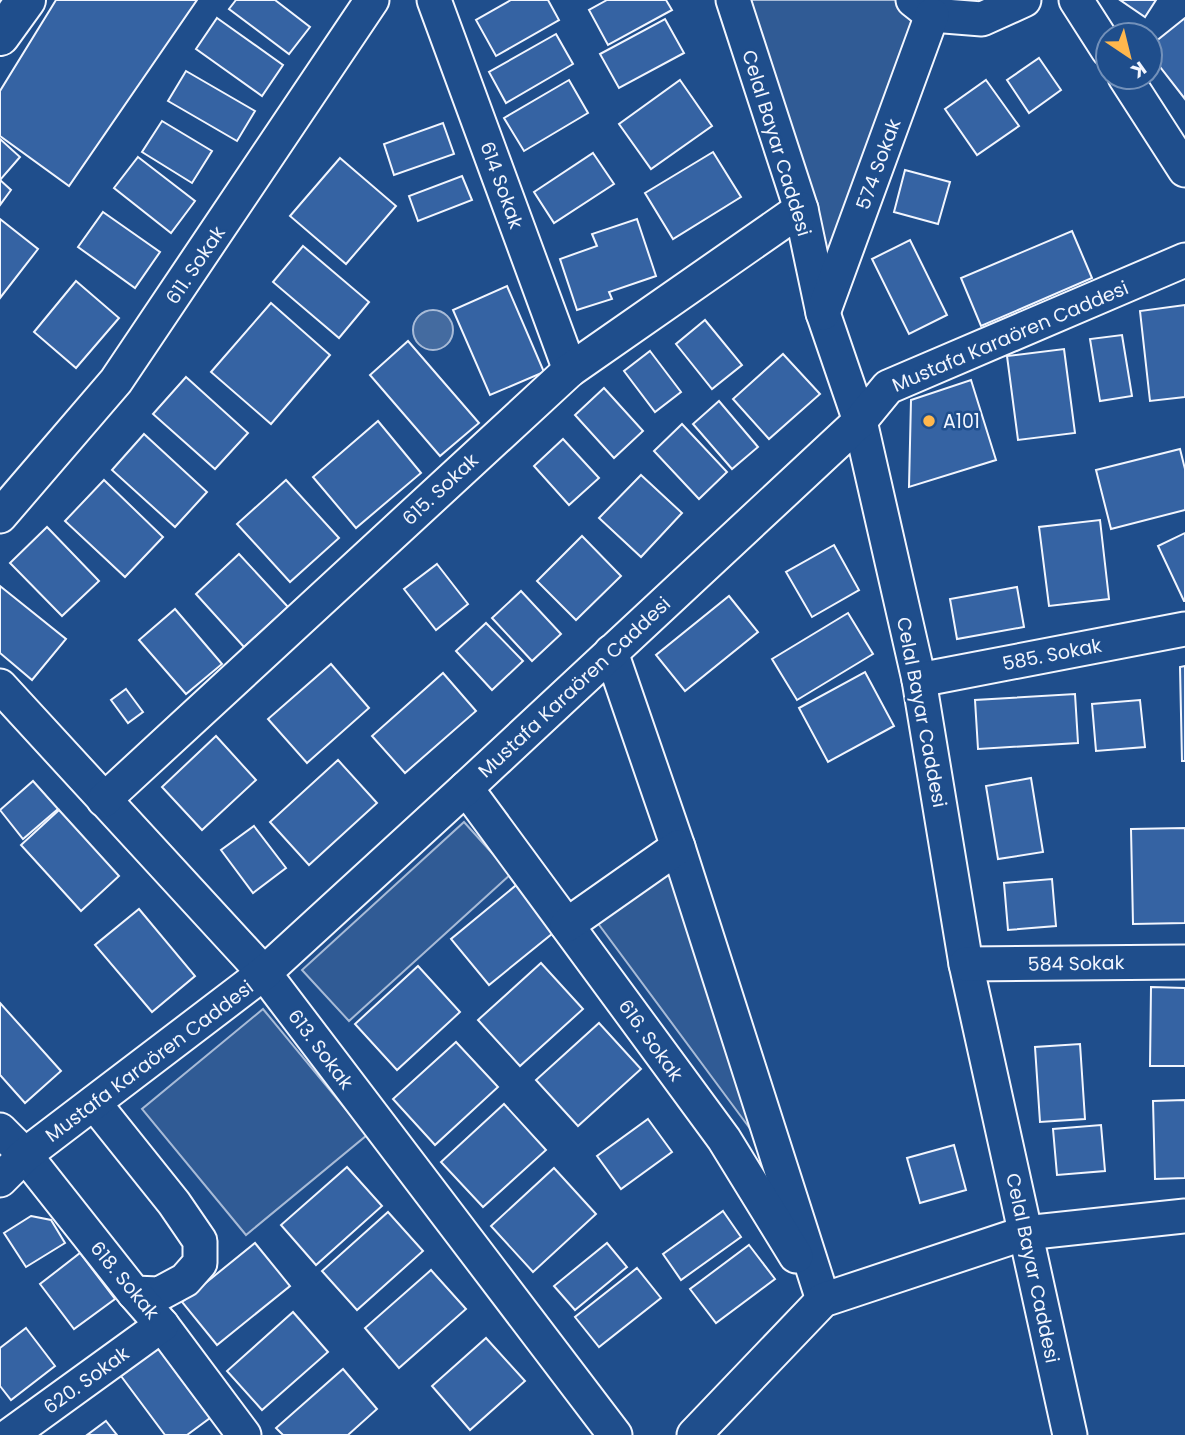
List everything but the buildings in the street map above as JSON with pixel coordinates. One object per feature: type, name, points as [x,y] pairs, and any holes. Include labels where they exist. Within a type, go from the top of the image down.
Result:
[{"type":"main road","points":[[0,36],[26,0]]},
{"type":"street","name":"611. Sokak","points":[[0,516],[116,381],[372,0]]},
{"type":"street","name":"614 Sokak","points":[[434,0],[570,370]]},
{"type":"street","name":"Celal Bayar Caddesi","points":[[733,0],[801,209],[823,313],[860,421],[919,680],[966,964],[1069,1435]]},
{"type":"street","points":[[922,7],[982,19],[1024,0]]},
{"type":"street","points":[[1076,0],[1094,28]]},
{"type":"street","name":"574 Sokak","points":[[823,313],[922,7]]},
{"type":"street","points":[[1134,91],[1185,170]]},
{"type":"street","name":"615. Sokak","points":[[104,800],[570,370],[801,209]]},
{"type":"street","name":"Mustafa Karaören Caddesi","points":[[0,1180],[25,1155],[264,972],[860,421],[888,387],[1185,260]]},
{"type":"street","name":"585. Sokak","points":[[919,680],[1185,629]]},
{"type":"street","points":[[611,652],[678,848],[823,1300]]},
{"type":"street","name":"613. Sokak","points":[[0,686],[264,972],[615,1435]]},
{"type":"street","name":"616. Sokak","points":[[466,788],[724,1139],[823,1300]]},
{"type":"street","points":[[567,926],[678,848]]},
{"type":"street","name":"584 Sokak","points":[[966,964],[1185,962]]},
{"type":"street","points":[[94,1103],[174,1203],[200,1241],[200,1263],[185,1280],[159,1294],[134,1293]]},
{"type":"street","name":"618. Sokak","points":[[0,1130],[25,1155],[162,1325],[244,1435]]},
{"type":"street","points":[[694,1435],[823,1300],[1025,1233],[1185,1216]]},
{"type":"street","name":"620. Sokak","points":[[10,1435],[162,1325]]},
{"type":"shaded area","points":[[733,0],[913,0],[932,15],[823,313]]},
{"type":"shaded area","points":[[433,310],[447,316],[453,330],[447,344],[433,350],[419,344],[413,330],[419,316]]},
{"type":"shaded area","points":[[464,822],[511,874],[349,1021],[302,970]]},
{"type":"shaded area","points":[[672,866],[754,1134],[594,918]]},
{"type":"shaded area","points":[[263,1009],[367,1135],[246,1235],[142,1109]]},
{"type":"place","name":"A101","points":[[929,421]]}]
